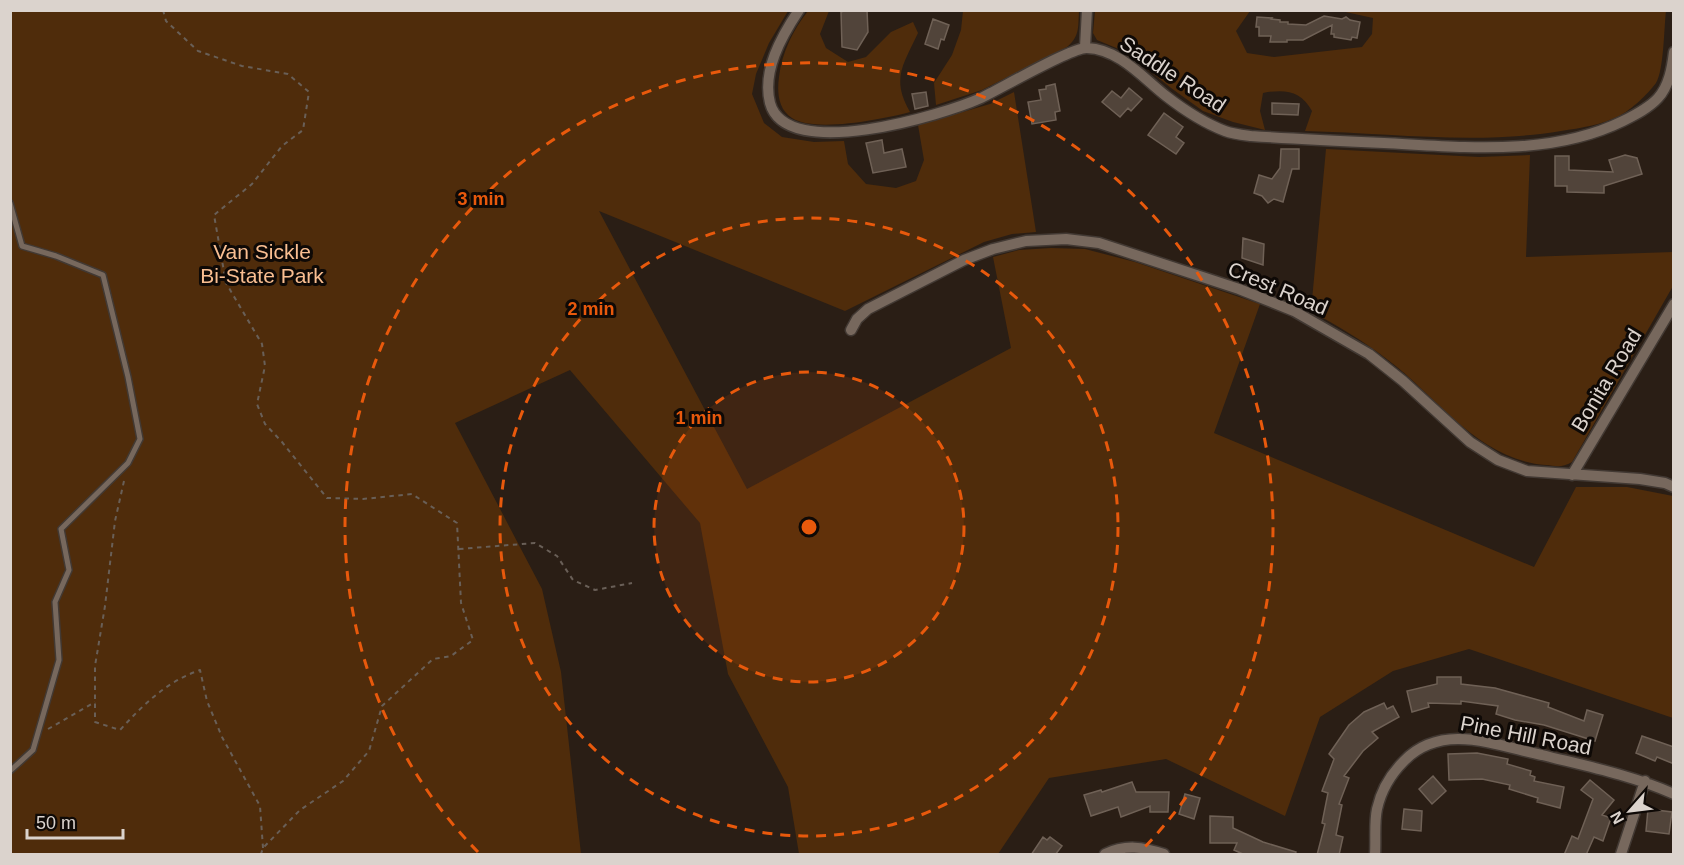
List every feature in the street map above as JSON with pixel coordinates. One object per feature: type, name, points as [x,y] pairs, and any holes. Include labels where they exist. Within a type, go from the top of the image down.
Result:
[{"type":"street","name":"Saddle Road","points":[[799,10],[779,44],[770,71],[767,90],[772,108],[784,122],[803,130],[814,131],[859,131],[893,125],[941,112],[978,99],[1068,53],[1085,47],[1120,58],[1167,97],[1193,115],[1226,132],[1251,136],[1485,148],[1537,145],[1575,138],[1608,128],[1637,114],[1658,98],[1668,81],[1674,51]]},
{"type":"street","points":[[1085,47],[1087,10]]},
{"type":"street","name":"Crest Road","points":[[851,330],[857,319],[868,309],[964,260],[993,249],[1026,240],[1099,243],[1239,289],[1294,311],[1369,354],[1403,381],[1470,442],[1498,460],[1527,471],[1640,479],[1665,483],[1674,487]]},
{"type":"street","name":"Bonita Road","points":[[1572,475],[1674,304]]},
{"type":"street","name":"Pine Hill Road","points":[[1375,855],[1376,810],[1385,786],[1398,767],[1413,752],[1440,739],[1465,738],[1645,781],[1674,794]]},
{"type":"street","points":[[1621,855],[1645,781]]},
{"type":"street","points":[[1105,855],[1115,849],[1138,846],[1164,855]]},
{"type":"lane","points":[[10,202],[22,246],[56,256],[103,275],[128,377],[140,439],[128,463],[61,530],[69,570],[55,602],[59,660],[33,750],[10,771]]},
{"type":"path","points":[[163,10],[166,21],[198,51],[242,66],[288,74],[309,92],[303,130],[282,146],[252,184],[214,215],[226,283],[262,344],[264,366],[257,404],[265,424],[302,464],[327,498],[363,499],[412,494],[458,523],[461,603],[473,640],[451,656],[433,659],[382,706],[369,751],[343,781],[300,810],[263,848]]},
{"type":"path","points":[[128,463],[115,521],[95,666],[95,722],[120,730],[147,701],[181,676],[200,670],[207,701],[218,728],[260,806],[263,848],[261,855]]},
{"type":"path","points":[[459,549],[535,543],[557,556],[573,580],[595,590],[632,583]]},
{"type":"path","points":[[38,734],[95,702]]},
{"type":"green space","name":"Van Sickle Bi-State Park","points":[[10,11],[788,11],[769,43],[756,74],[752,94],[764,123],[782,137],[814,142],[844,141],[848,164],[866,184],[896,188],[916,181],[924,160],[918,125],[990,104],[1014,92],[1036,232],[1012,234],[984,242],[845,311],[599,211],[747,489],[1011,348],[993,257],[1019,250],[1085,249],[1135,262],[1260,304],[1214,433],[1534,567],[1576,487],[1627,487],[1673,496],[1673,718],[1469,649],[1393,671],[1320,717],[1285,816],[1166,759],[1049,778],[998,854],[799,854],[788,787],[728,674],[700,523],[570,370],[455,423],[542,589],[561,672],[581,854],[11,854]]},
{"type":"green space","points":[[808,11],[829,11],[820,34],[826,48],[848,62],[866,57],[891,32],[913,22],[918,33],[904,63],[900,81],[904,100],[910,112],[833,125],[803,122],[787,114],[781,105],[779,94],[780,68],[789,42]]},
{"type":"green space","points":[[963,11],[1079,11],[1078,27],[1074,39],[1067,47],[982,90],[936,105],[934,83],[952,55],[961,30]]},
{"type":"green space","points":[[1095,11],[1250,11],[1236,31],[1247,53],[1274,57],[1362,47],[1372,34],[1373,18],[1341,11],[1666,11],[1659,77],[1649,92],[1624,113],[1598,124],[1568,130],[1530,135],[1466,138],[1305,131],[1312,111],[1303,99],[1285,91],[1263,93],[1260,111],[1265,130],[1233,122],[1203,111],[1126,52],[1097,40],[1093,33]]},
{"type":"green space","points":[[1326,149],[1479,157],[1530,155],[1526,257],[1673,252],[1673,286],[1572,462],[1562,466],[1546,465],[1522,461],[1500,452],[1460,424],[1379,353],[1311,311]]},
{"type":"building","points":[[867,10],[868,32],[857,50],[842,47],[841,12]]},
{"type":"building","points":[[1324,16],[1342,19],[1346,17],[1360,22],[1357,38],[1352,37],[1351,40],[1334,37],[1334,34],[1331,34],[1332,25],[1303,40],[1270,42],[1271,36],[1259,36],[1259,27],[1256,27],[1257,17],[1272,18],[1280,22],[1288,22],[1288,24],[1306,25]]},
{"type":"building","points":[[933,19],[949,25],[938,49],[925,44]]},
{"type":"building","points":[[1055,84],[1060,111],[1055,112],[1056,120],[1032,124],[1028,102],[1041,100],[1039,90]]},
{"type":"building","points":[[1129,88],[1142,99],[1131,111],[1128,108],[1120,117],[1102,102],[1112,91],[1121,98]]},
{"type":"building","points":[[926,92],[928,106],[915,109],[912,94]]},
{"type":"building","points":[[1272,103],[1299,104],[1298,115],[1272,114]]},
{"type":"building","points":[[1164,113],[1183,127],[1176,137],[1184,143],[1176,154],[1148,135]]},
{"type":"building","points":[[882,140],[884,153],[902,149],[906,167],[873,173],[866,143]]},
{"type":"building","points":[[1281,149],[1299,149],[1299,169],[1292,169],[1283,202],[1274,199],[1268,203],[1262,196],[1254,193],[1259,175],[1272,179],[1280,168]]},
{"type":"building","points":[[1625,155],[1637,158],[1642,174],[1604,186],[1604,193],[1567,192],[1567,186],[1555,186],[1555,156],[1569,156],[1569,170],[1613,172],[1609,160]]},
{"type":"building","points":[[1243,238],[1264,244],[1263,265],[1242,258]]},
{"type":"building","points":[[1437,677],[1461,677],[1461,684],[1495,688],[1549,703],[1548,707],[1584,721],[1587,710],[1603,715],[1595,741],[1544,725],[1496,714],[1498,706],[1461,701],[1461,704],[1428,703],[1429,707],[1412,712],[1407,691],[1437,684]]},
{"type":"building","points":[[1384,703],[1387,709],[1393,706],[1399,717],[1372,732],[1378,738],[1363,751],[1344,776],[1349,778],[1339,804],[1342,805],[1336,835],[1343,837],[1339,855],[1317,855],[1325,824],[1322,823],[1328,793],[1322,791],[1334,759],[1329,754],[1349,725],[1364,712]]},
{"type":"building","points":[[1642,736],[1674,747],[1674,764],[1657,757],[1655,761],[1636,753]]},
{"type":"building","points":[[1477,753],[1508,759],[1507,764],[1531,771],[1530,775],[1535,777],[1534,781],[1564,787],[1560,808],[1537,802],[1538,798],[1509,789],[1510,785],[1482,779],[1449,780],[1448,754]]},
{"type":"building","points":[[1433,776],[1446,791],[1432,804],[1419,789]]},
{"type":"building","points":[[1590,780],[1614,800],[1602,815],[1611,818],[1603,841],[1594,837],[1586,855],[1564,855],[1572,836],[1578,839],[1593,799],[1581,790]]},
{"type":"building","points":[[1132,782],[1136,792],[1169,792],[1168,812],[1150,812],[1150,806],[1121,817],[1118,807],[1091,816],[1084,795],[1101,790],[1102,792]]},
{"type":"building","points":[[1185,794],[1200,798],[1194,819],[1179,814]]},
{"type":"building","points":[[1404,809],[1422,811],[1421,831],[1402,829]]},
{"type":"building","points":[[1648,809],[1672,812],[1669,834],[1646,831]]},
{"type":"building","points":[[1210,816],[1233,817],[1233,828],[1263,842],[1296,852],[1295,855],[1245,855],[1234,850],[1237,843],[1210,843]]},
{"type":"building","points":[[1043,837],[1047,840],[1050,837],[1062,846],[1055,855],[1031,855]]}]
